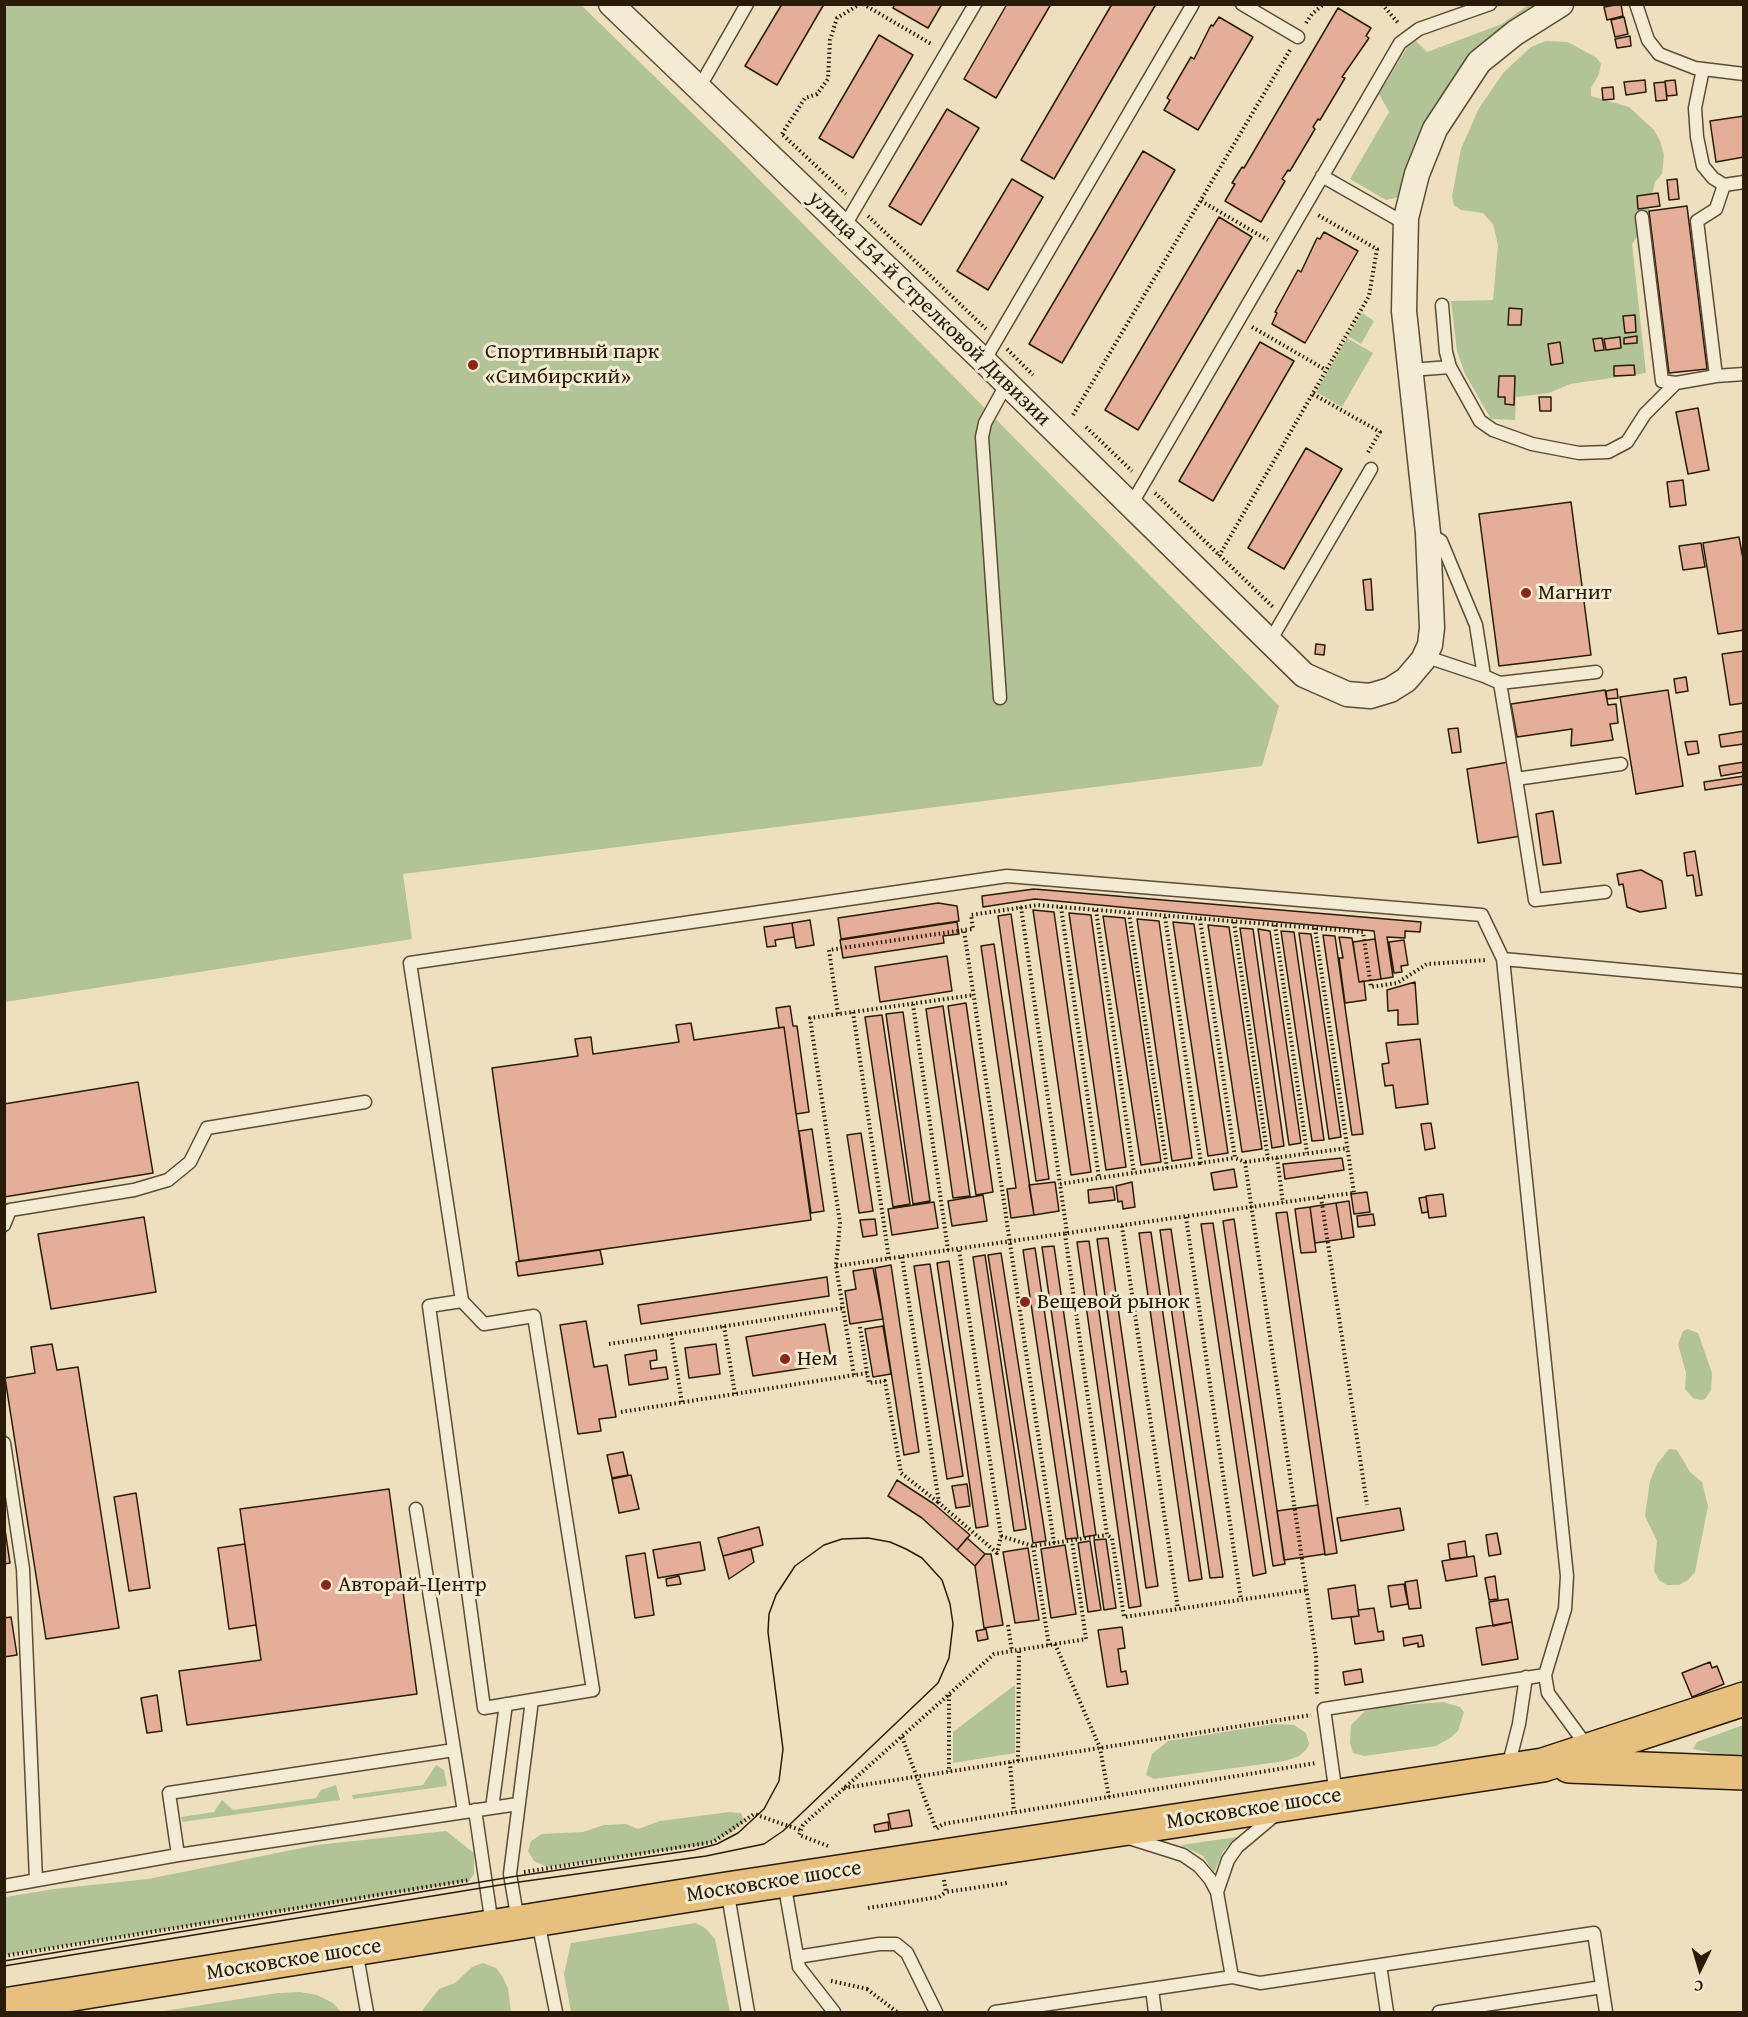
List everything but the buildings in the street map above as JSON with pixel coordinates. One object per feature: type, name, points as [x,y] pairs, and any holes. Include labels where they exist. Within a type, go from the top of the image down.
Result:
[{"type":"main road","points":[[1544,1765],[1743,1699]]},
{"type":"main road","points":[[1544,1765],[1743,1773]]},
{"type":"main road","name":"Московское шоссе","points":[[4,2005],[727,1889],[1544,1765]]},
{"type":"street","name":"улица 154-й Стрелковой Дивизии","points":[[611,4],[1007,383],[1304,675],[1347,694],[1370,696],[1390,690],[1406,680],[1424,656]]},
{"type":"street","points":[[1424,656],[1432,628],[1428,533],[1404,311],[1406,224],[1417,174],[1435,129],[1479,62],[1515,33],[1561,4]]},
{"type":"lane","points":[[699,88],[747,4]]},
{"type":"lane","points":[[844,227],[975,4]]},
{"type":"lane","points":[[984,361],[1193,4]]},
{"type":"lane","points":[[1242,4],[1298,37]]},
{"type":"lane","points":[[1131,505],[1394,52],[1406,37],[1419,29],[1490,4]]},
{"type":"lane","points":[[1636,4],[1648,40],[1659,54],[1703,69],[1743,74]]},
{"type":"lane","points":[[1703,69],[1695,108],[1696,137],[1703,166],[1713,178],[1724,185],[1743,182]]},
{"type":"lane","points":[[1322,176],[1406,224]]},
{"type":"lane","points":[[1716,376],[1697,222],[1716,209],[1724,185]]},
{"type":"lane","points":[[1642,217],[1662,381],[1676,383],[1743,374]]},
{"type":"lane","points":[[1442,305],[1446,352],[1450,367],[1480,421],[1493,430],[1532,444],[1579,453],[1608,452],[1627,442],[1645,414],[1676,383]]},
{"type":"lane","points":[[1410,370],[1450,367]]},
{"type":"lane","points":[[1000,698],[982,437],[985,423],[1007,383]]},
{"type":"lane","points":[[1270,641],[1367,466]]},
{"type":"lane","points":[[1428,533],[1441,541],[1476,625],[1484,676]]},
{"type":"lane","points":[[1424,656],[1500,683],[1596,672]]},
{"type":"lane","points":[[1500,683],[1535,900],[1605,892]]},
{"type":"lane","points":[[1516,779],[1621,764]]},
{"type":"lane","points":[[462,1301],[429,1305],[484,1708],[593,1690],[534,1316],[484,1324],[462,1301],[410,963],[1007,876],[1482,915],[1503,959],[1567,1576],[1565,1609],[1545,1674],[1548,1693],[1590,1750]]},
{"type":"lane","points":[[1503,959],[1743,981]]},
{"type":"lane","points":[[4,1225],[10,1210],[134,1190],[168,1180],[190,1162],[207,1128],[365,1102]]},
{"type":"lane","points":[[4,1443],[23,1569],[36,1880]]},
{"type":"lane","points":[[416,1509],[454,1750],[485,1878],[516,1923],[556,2013]]},
{"type":"lane","points":[[1336,1797],[1322,1713],[1324,1709],[1545,1674]]},
{"type":"lane","points":[[1507,1771],[1519,1724],[1526,1677]]},
{"type":"lane","points":[[516,1923],[510,1874],[531,1700]]},
{"type":"lane","points":[[492,1808],[506,1704]]},
{"type":"lane","points":[[178,1855],[169,1793],[454,1750]]},
{"type":"lane","points":[[4,1886],[178,1855],[518,1804]]},
{"type":"lane","points":[[1217,1892],[1228,1860],[1237,1847],[1291,1804]]},
{"type":"lane","points":[[1105,1832],[1183,1855],[1199,1866],[1217,1892],[1232,1977]]},
{"type":"lane","points":[[784,1881],[798,1967],[834,2013]]},
{"type":"lane","points":[[727,1889],[748,2013]]},
{"type":"lane","points":[[995,2013],[1232,1977],[1260,1983],[1594,1933],[1606,2013]]},
{"type":"lane","points":[[797,1957],[879,1944],[896,1944],[907,1953],[936,2013]]},
{"type":"lane","points":[[356,1950],[367,2013]]},
{"type":"lane","points":[[1380,1965],[1388,2013]]},
{"type":"lane","points":[[1439,2013],[1602,1987]]},
{"type":"lane","points":[[1152,1989],[1155,2013]]},
{"type":"path","points":[[782,134],[805,98],[817,94],[828,79],[830,40],[837,18],[862,4],[934,45]]},
{"type":"path","points":[[1073,415],[1312,14],[1324,4]]},
{"type":"path","points":[[1382,4],[1402,26]]},
{"type":"path","points":[[1201,201],[1271,242]]},
{"type":"path","points":[[1219,556],[1369,296],[1377,249],[1315,213]]},
{"type":"path","points":[[1244,335],[1249,326],[1326,370]]},
{"type":"path","points":[[1313,394],[1380,432],[1367,466]]},
{"type":"path","points":[[1153,491],[1158,482]]},
{"type":"path","points":[[1021,907],[1107,1535]]},
{"type":"path","points":[[838,1014],[829,950],[973,929],[971,915],[1021,907],[1062,907],[1363,933],[1371,987],[1397,983],[1427,964],[1503,959]]},
{"type":"path","points":[[1062,907],[1099,1178]]},
{"type":"path","points":[[1096,910],[1134,1173]]},
{"type":"path","points":[[1129,913],[1167,1168]]},
{"type":"path","points":[[1165,916],[1201,1163]]},
{"type":"path","points":[[1200,919],[1234,1158]]},
{"type":"path","points":[[1234,922],[1268,1159]]},
{"type":"path","points":[[1275,925],[1307,1153]]},
{"type":"path","points":[[836,1266],[1354,1193],[1315,928]]},
{"type":"path","points":[[964,930],[1054,1543]]},
{"type":"path","points":[[854,1375],[836,1266],[840,1223],[810,1018],[974,995]]},
{"type":"path","points":[[913,1004],[948,1250]]},
{"type":"path","points":[[853,1012],[889,1259]]},
{"type":"path","points":[[1060,1184],[1234,1158],[1245,1162],[1347,1148]]},
{"type":"path","points":[[1277,1158],[1283,1203]]},
{"type":"path","points":[[843,1789],[1322,1713],[1315,1682],[1316,1657],[1307,1590],[1245,1162]]},
{"type":"path","points":[[1322,1197],[1367,1505]]},
{"type":"path","points":[[1186,1216],[1240,1600]]},
{"type":"path","points":[[1122,1226],[1178,1609]]},
{"type":"path","points":[[860,1327],[869,1383],[885,1380],[901,1473],[997,1553],[1001,1536],[959,1249]]},
{"type":"path","points":[[902,1257],[939,1503]]},
{"type":"path","points":[[609,1344],[843,1308]]},
{"type":"path","points":[[724,1326],[735,1394]]},
{"type":"path","points":[[671,1334],[682,1403]]},
{"type":"path","points":[[621,1412],[867,1373]]},
{"type":"path","points":[[1001,1536],[1033,1546],[1107,1535],[1112,1538],[1124,1617],[1307,1590]]},
{"type":"path","points":[[827,1846],[799,1834],[803,1825],[994,1654],[1086,1638],[1072,1541]]},
{"type":"path","points":[[1033,1546],[1050,1645]]},
{"type":"path","points":[[1008,1625],[1012,1651]]},
{"type":"path","points":[[1055,1644],[1100,1748],[1109,1797]]},
{"type":"path","points":[[1018,1761],[1019,1650]]},
{"type":"path","points":[[949,1695],[949,1772]]},
{"type":"path","points":[[902,1737],[936,1829],[943,1824],[1331,1761]]},
{"type":"path","points":[[1010,1762],[1014,1812]]},
{"type":"path","points":[[510,1874],[714,1842],[754,1814],[800,1830]]},
{"type":"path","points":[[4,1956],[485,1878]]},
{"type":"path","points":[[867,1908],[939,1897],[945,1892]]},
{"type":"path","points":[[810,1982],[828,1981],[859,1986],[881,1998],[897,2013]]},
{"type":"green space","name":"Спортивный парк «Симбирский»","points":[[5,5],[581,5],[725,145],[1279,706],[1262,766],[403,874],[412,939],[5,1002]]},
{"type":"green space","points":[[1528,5],[1542,5],[1511,29],[1400,197],[1386,200],[1350,179],[1389,112],[1379,94],[1408,46],[1416,41],[1427,52],[1502,24]]},
{"type":"green space","points":[[1546,41],[1568,42],[1597,58],[1601,64],[1599,74],[1591,88],[1591,96],[1629,107],[1654,130],[1660,141],[1664,155],[1662,174],[1655,182],[1646,223],[1632,244],[1646,373],[1570,384],[1549,393],[1516,397],[1515,420],[1491,419],[1465,374],[1457,351],[1451,301],[1493,300],[1498,245],[1493,224],[1483,213],[1461,210],[1454,205],[1452,196],[1461,149],[1479,108],[1504,72],[1531,47]]},
{"type":"green space","points":[[1362,313],[1374,321],[1361,344],[1348,336]]},
{"type":"green space","points":[[1347,338],[1373,353],[1342,407],[1316,392]]},
{"type":"green space","points":[[1688,1329],[1698,1333],[1712,1373],[1711,1390],[1705,1399],[1701,1400],[1693,1398],[1685,1389],[1686,1373],[1678,1344],[1683,1331]]},
{"type":"green space","points":[[1669,1449],[1677,1450],[1690,1472],[1702,1482],[1708,1506],[1695,1572],[1679,1585],[1667,1585],[1659,1580],[1654,1571],[1657,1541],[1645,1516],[1650,1481],[1657,1464]]},
{"type":"green space","points":[[1015,1685],[1015,1753],[953,1763],[953,1732]]},
{"type":"green space","points":[[1443,1702],[1460,1707],[1464,1712],[1458,1731],[1436,1746],[1364,1756],[1353,1753],[1350,1743],[1351,1725],[1365,1711],[1387,1706]]},
{"type":"green space","points":[[1274,1724],[1294,1725],[1306,1733],[1309,1744],[1306,1750],[1299,1756],[1285,1761],[1154,1779],[1146,1775],[1152,1754],[1168,1741]]},
{"type":"green space","points":[[1743,1725],[1743,1759],[1693,1749],[1697,1742]]},
{"type":"green space","points":[[436,1765],[444,1770],[447,1786],[353,1799],[352,1795],[423,1785]]},
{"type":"green space","points":[[336,1785],[340,1800],[182,1822],[181,1817],[214,1812],[222,1800],[233,1810],[316,1798],[321,1790]]},
{"type":"green space","points":[[730,1812],[741,1813],[744,1821],[731,1833],[703,1845],[547,1867],[534,1861],[528,1851],[531,1841],[542,1834],[583,1832],[604,1825],[626,1824],[638,1829],[660,1821]]},
{"type":"green space","points":[[446,1831],[474,1853],[474,1874],[469,1881],[5,1955],[5,1897],[54,1889],[148,1879],[317,1845]]},
{"type":"green space","points":[[1237,1837],[1223,1851],[1214,1873],[1203,1856],[1181,1845]]},
{"type":"green space","points":[[696,1923],[705,1928],[715,1939],[730,2012],[571,2012],[564,1974],[571,1943]]},
{"type":"green space","points":[[483,1963],[496,1968],[502,1976],[508,1988],[511,2012],[421,2012],[439,1989],[455,1983],[472,1967]]},
{"type":"green space","points":[[300,1992],[317,1995],[333,2003],[341,2012],[158,2012],[278,1993]]},
{"type":"tram line","points":[[4,1961],[511,1877],[694,1850],[717,1844],[738,1833],[764,1809],[779,1781],[783,1749],[768,1632],[769,1614],[776,1595],[795,1566],[824,1545],[842,1539],[868,1538],[890,1542],[922,1558],[942,1580],[950,1604],[953,1624],[949,1658],[938,1683],[783,1831],[764,1844],[706,1856],[512,1883],[4,1966]]},
{"type":"place","name":"Спортивный парк «Симбирский»","points":[[473,365]]},
{"type":"place","name":"Магнит","points":[[1526,593]]},
{"type":"place","name":"Вещевой рынок","points":[[1025,1302]]},
{"type":"place","name":"Нем","points":[[785,1359]]},
{"type":"place","name":"Авторай-Центр","points":[[326,1585]]}]
